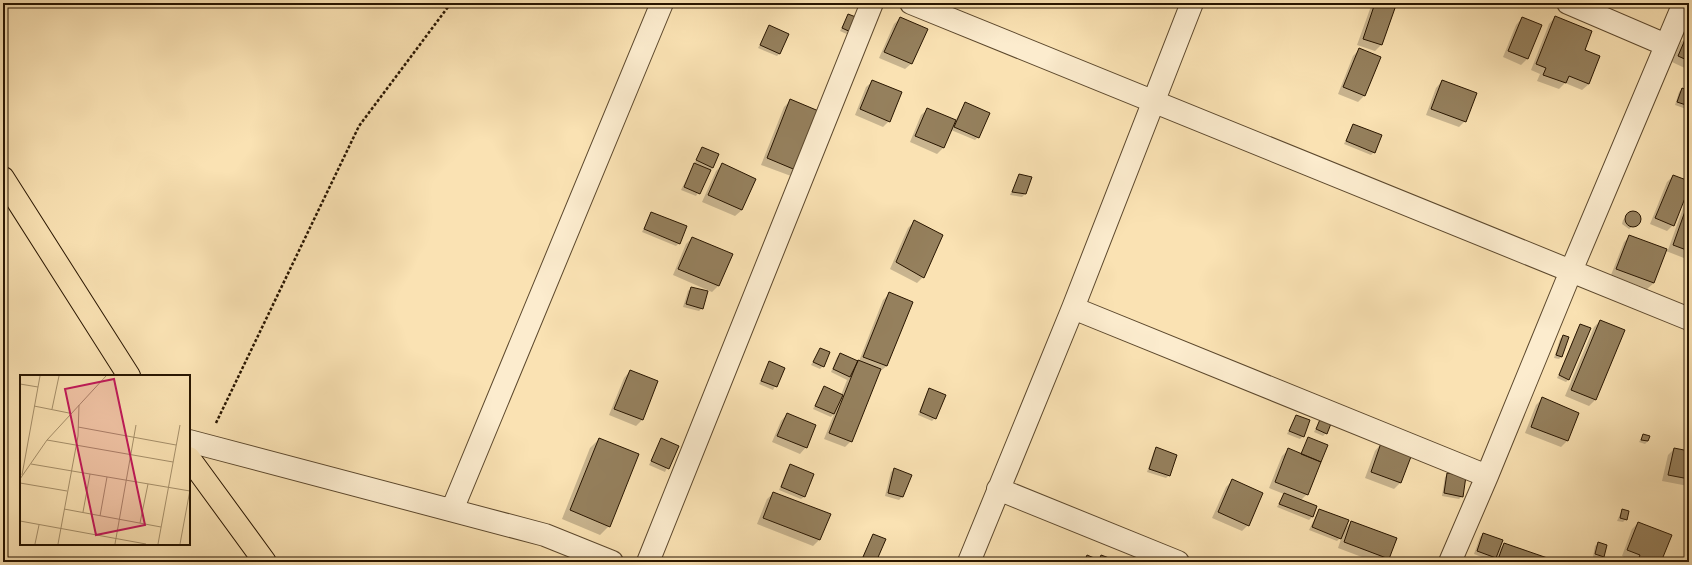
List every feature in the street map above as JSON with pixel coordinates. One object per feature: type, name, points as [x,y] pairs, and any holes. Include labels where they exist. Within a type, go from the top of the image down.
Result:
[{"type":"highway","points":[[3,178],[116,359],[128,375]]},
{"type":"highway","points":[[194,448],[265,562]]},
{"type":"street","points":[[452,510],[662,3]]},
{"type":"street","points":[[648,562],[872,3]]},
{"type":"street","points":[[911,3],[1689,319]]},
{"type":"street","points":[[969,562],[1073,308],[1192,3]]},
{"type":"street","points":[[1568,3],[1666,45]]},
{"type":"street","points":[[1450,562],[1684,3]]},
{"type":"street","points":[[1073,308],[1487,476]]},
{"type":"street","points":[[194,448],[545,534],[612,562]]},
{"type":"street","points":[[998,489],[1178,562]]},
{"type":"path","points":[[194,448],[359,126],[451,3]]},
{"type":"building","points":[[1375,3],[1381,3],[1395,8],[1382,45],[1363,39]]},
{"type":"building","points":[[848,14],[861,19],[855,34],[842,28]]},
{"type":"building","points":[[1555,16],[1592,31],[1585,50],[1600,56],[1589,84],[1569,76],[1566,83],[1543,75],[1546,68],[1536,64]]},
{"type":"building","points":[[900,17],[928,29],[912,64],[884,52]]},
{"type":"building","points":[[1522,17],[1542,25],[1528,59],[1508,51]]},
{"type":"building","points":[[769,25],[789,34],[780,54],[760,45]]},
{"type":"building","points":[[1687,35],[1689,35],[1689,61],[1678,56]]},
{"type":"building","points":[[1359,48],[1381,57],[1365,96],[1343,87]]},
{"type":"building","points":[[872,80],[902,92],[890,122],[860,109]]},
{"type":"building","points":[[1442,80],[1477,93],[1466,122],[1431,109]]},
{"type":"building","points":[[1682,88],[1689,91],[1689,106],[1677,102]]},
{"type":"building","points":[[790,99],[821,112],[798,171],[767,158]]},
{"type":"building","points":[[965,102],[990,113],[979,138],[954,127]]},
{"type":"building","points":[[927,108],[956,120],[944,148],[915,136]]},
{"type":"building","points":[[1353,124],[1382,135],[1375,153],[1346,141]]},
{"type":"building","points":[[702,147],[719,154],[713,168],[696,160]]},
{"type":"building","points":[[694,163],[711,170],[700,194],[684,187]]},
{"type":"building","points":[[722,163],[756,179],[742,210],[708,195]]},
{"type":"building","points":[[1019,174],[1032,177],[1026,194],[1012,192]]},
{"type":"building","points":[[1673,175],[1689,181],[1689,188],[1674,226],[1655,218]]},
{"type":"building","points":[[1689,200],[1689,251],[1673,245]]},
{"type":"building","points":[[1633,211],[1640,216],[1641,219],[1636,226],[1633,227],[1626,222],[1625,219],[1630,212]]},
{"type":"building","points":[[651,212],[687,226],[680,244],[644,229]]},
{"type":"building","points":[[914,220],[943,235],[924,278],[896,262]]},
{"type":"building","points":[[1629,235],[1667,249],[1654,283],[1616,269]]},
{"type":"building","points":[[692,237],[733,254],[719,286],[678,269]]},
{"type":"building","points":[[691,287],[708,291],[703,309],[686,304]]},
{"type":"building","points":[[889,292],[913,302],[887,366],[863,357]]},
{"type":"building","points":[[1600,320],[1625,330],[1596,400],[1571,390]]},
{"type":"building","points":[[1580,324],[1591,328],[1569,380],[1559,375]]},
{"type":"building","points":[[1563,335],[1569,337],[1562,357],[1556,355]]},
{"type":"building","points":[[820,348],[830,352],[824,367],[813,362]]},
{"type":"building","points":[[840,353],[858,361],[850,377],[833,369]]},
{"type":"building","points":[[858,360],[881,369],[852,442],[829,433]]},
{"type":"building","points":[[769,361],[785,368],[777,387],[761,381]]},
{"type":"building","points":[[630,370],[658,381],[643,420],[614,409]]},
{"type":"building","points":[[824,386],[843,395],[834,414],[815,406]]},
{"type":"building","points":[[929,388],[946,395],[936,419],[920,412]]},
{"type":"building","points":[[1542,397],[1579,413],[1568,441],[1531,427]]},
{"type":"building","points":[[787,413],[816,425],[807,448],[777,436]]},
{"type":"building","points":[[1296,415],[1310,420],[1304,437],[1289,431]]},
{"type":"building","points":[[1321,417],[1332,421],[1327,434],[1316,429]]},
{"type":"building","points":[[1643,434],[1650,436],[1648,441],[1641,440]]},
{"type":"building","points":[[1308,437],[1328,445],[1321,462],[1301,454]]},
{"type":"building","points":[[599,438],[639,454],[610,527],[570,510]]},
{"type":"building","points":[[661,438],[679,446],[669,469],[651,461]]},
{"type":"building","points":[[1381,443],[1412,454],[1401,483],[1371,472]]},
{"type":"building","points":[[1156,447],[1177,455],[1170,476],[1149,469]]},
{"type":"building","points":[[1288,448],[1321,462],[1308,495],[1275,482]]},
{"type":"building","points":[[1674,448],[1689,451],[1689,479],[1668,475]]},
{"type":"building","points":[[790,464],[814,474],[805,497],[781,487]]},
{"type":"building","points":[[894,468],[912,475],[903,497],[888,493]]},
{"type":"building","points":[[1447,473],[1466,476],[1463,497],[1444,493]]},
{"type":"building","points":[[1232,479],[1263,493],[1249,526],[1218,512]]},
{"type":"building","points":[[773,492],[831,514],[820,540],[763,518]]},
{"type":"building","points":[[1284,493],[1317,506],[1313,517],[1279,504]]},
{"type":"building","points":[[1319,509],[1349,520],[1341,539],[1312,527]]},
{"type":"building","points":[[1622,509],[1629,511],[1627,520],[1620,518]]},
{"type":"building","points":[[1351,521],[1397,538],[1389,559],[1344,542]]},
{"type":"building","points":[[1638,522],[1672,535],[1661,562],[1637,562],[1640,555],[1627,550]]},
{"type":"building","points":[[1483,533],[1503,540],[1496,558],[1477,551]]},
{"type":"building","points":[[873,534],[886,539],[876,562],[863,557]]},
{"type":"building","points":[[1598,542],[1607,545],[1604,557],[1595,554]]},
{"type":"building","points":[[1504,543],[1559,562],[1497,562]]},
{"type":"building","points":[[1087,555],[1099,560],[1101,555],[1120,562],[1084,562]]}]
